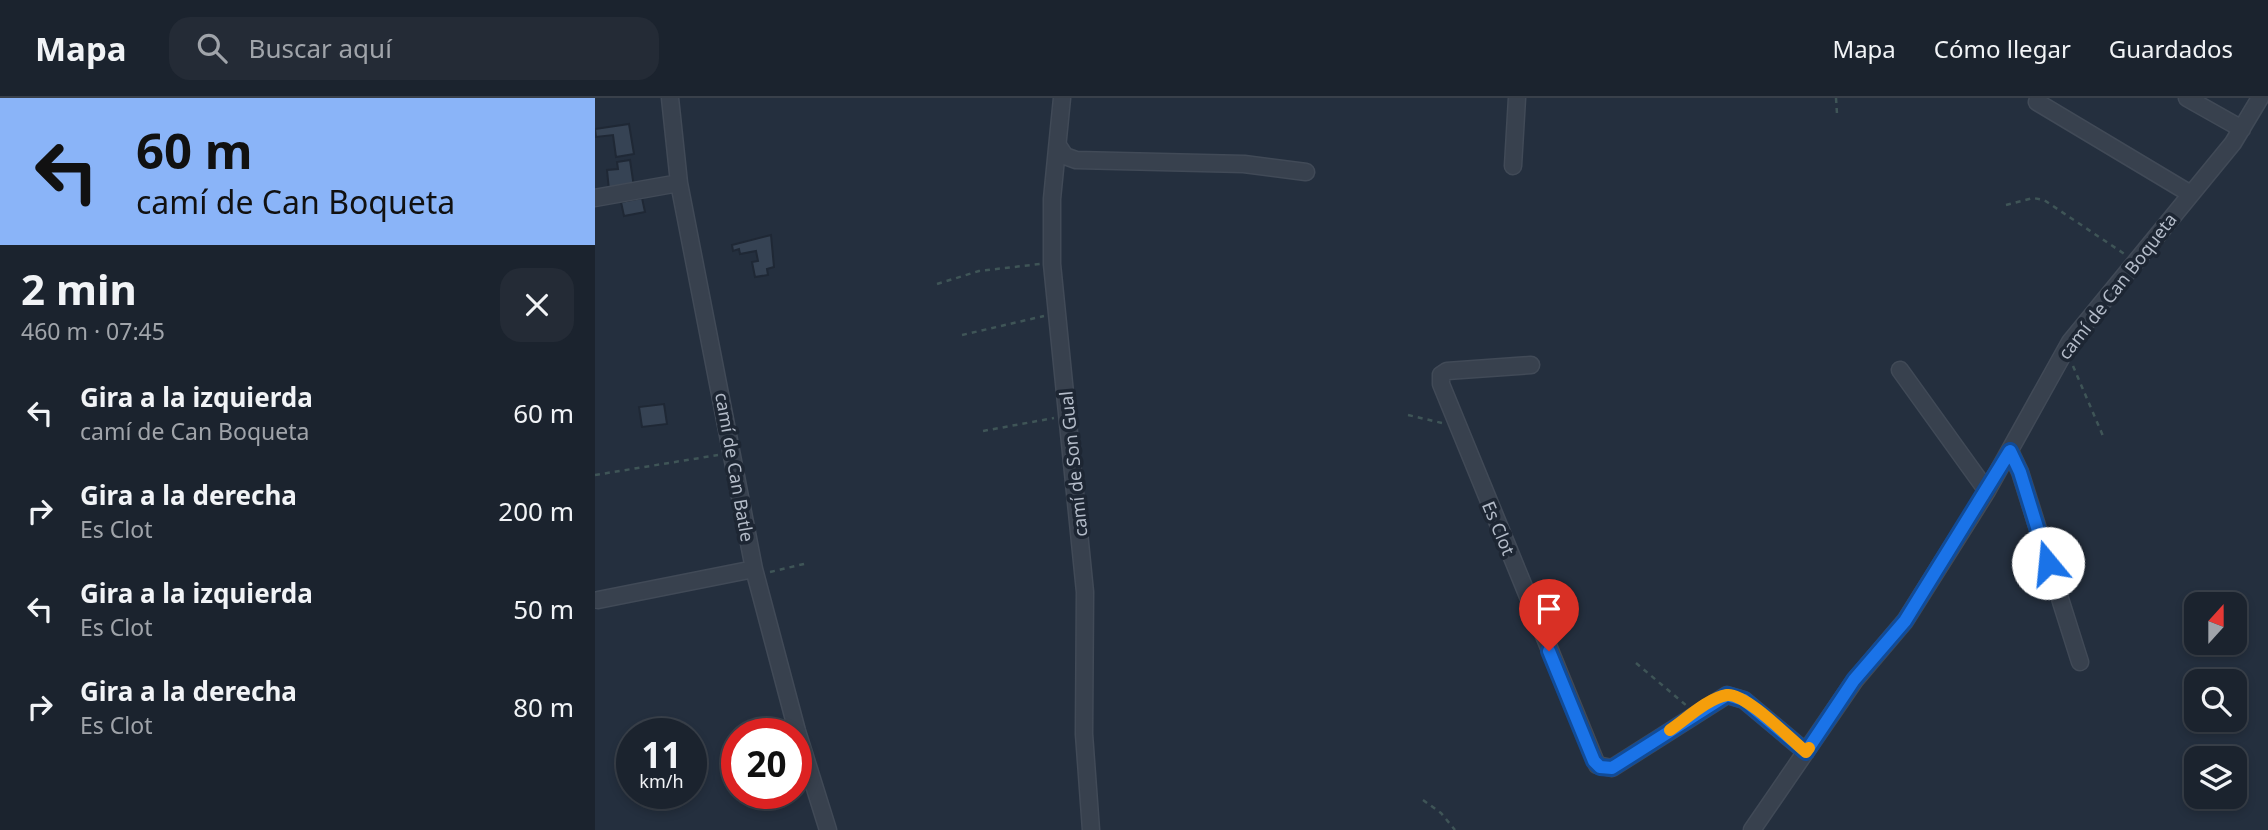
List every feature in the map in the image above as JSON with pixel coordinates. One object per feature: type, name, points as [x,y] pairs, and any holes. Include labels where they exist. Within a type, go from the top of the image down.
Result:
[{"type":"street","name":"camí de Can Batle","points":[[670,98],[679,183],[754,572],[794,720],[828,830]]},
{"type":"street","name":"camí de Son Gual","points":[[1062,98],[1052,199],[1052,264],[1084,592],[1084,734],[1091,830]]},
{"type":"street","points":[[1513,166],[1517,98]]},
{"type":"street","points":[[2187,98],[2242,129]]},
{"type":"street","name":"camí de Can Boqueta","points":[[1752,830],[1854,680],[1905,621],[1987,491],[2070,342],[2242,129],[2260,98]]},
{"type":"street","points":[[2037,102],[2189,193]]},
{"type":"street","points":[[1059,147],[1065,156],[1076,160],[1244,164],[1306,172]]},
{"type":"street","points":[[595,198],[679,183]]},
{"type":"street","name":"Es Clot","points":[[1531,365],[1451,370],[1443,373],[1441,384],[1597,765],[1612,768],[1723,696],[1740,697],[1806,752]]},
{"type":"street","points":[[1899,370],[1987,491]]},
{"type":"street","points":[[2010,451],[2020,472],[2080,662]]},
{"type":"street","points":[[598,600],[754,572]]},
{"type":"path","points":[[1836,98],[1837,114]]},
{"type":"path","points":[[2005,205],[2033,198],[2044,200],[2134,261]]},
{"type":"path","points":[[937,284],[979,271],[1052,264]]},
{"type":"path","points":[[963,335],[1058,313]]},
{"type":"path","points":[[2070,342],[2070,359],[2103,436]]},
{"type":"path","points":[[1408,415],[1441,423],[1461,438]]},
{"type":"path","points":[[983,431],[1068,416]]},
{"type":"path","points":[[595,475],[722,454],[730,449]]},
{"type":"path","points":[[754,572],[808,563]]},
{"type":"path","points":[[1636,663],[1690,708],[1701,709]]},
{"type":"path","points":[[1423,800],[1441,813],[1455,830]]},
{"type":"building","points":[[629,124],[634,154],[616,157],[613,135],[596,137],[595,129]]},
{"type":"building","points":[[630,160],[634,187],[609,190],[607,170],[618,169],[617,162]]},
{"type":"building","points":[[642,198],[645,212],[624,216],[621,202]]},
{"type":"building","points":[[771,235],[774,267],[767,269],[768,275],[755,277],[752,262],[758,261],[756,251],[740,254],[739,249],[733,251],[732,245]]},
{"type":"building","points":[[664,404],[667,424],[642,427],[639,407]]},
{"type":"slow traffic","points":[[1670,730],[1718,698],[1731,695],[1744,700],[1806,752],[1809,748]]},
{"type":"route","points":[[1549,651],[1594,761],[1604,769],[1612,768],[1718,698],[1727,695],[1744,700],[1806,752],[1854,680],[1905,621],[2010,451],[2020,472],[2048,563]]}]
